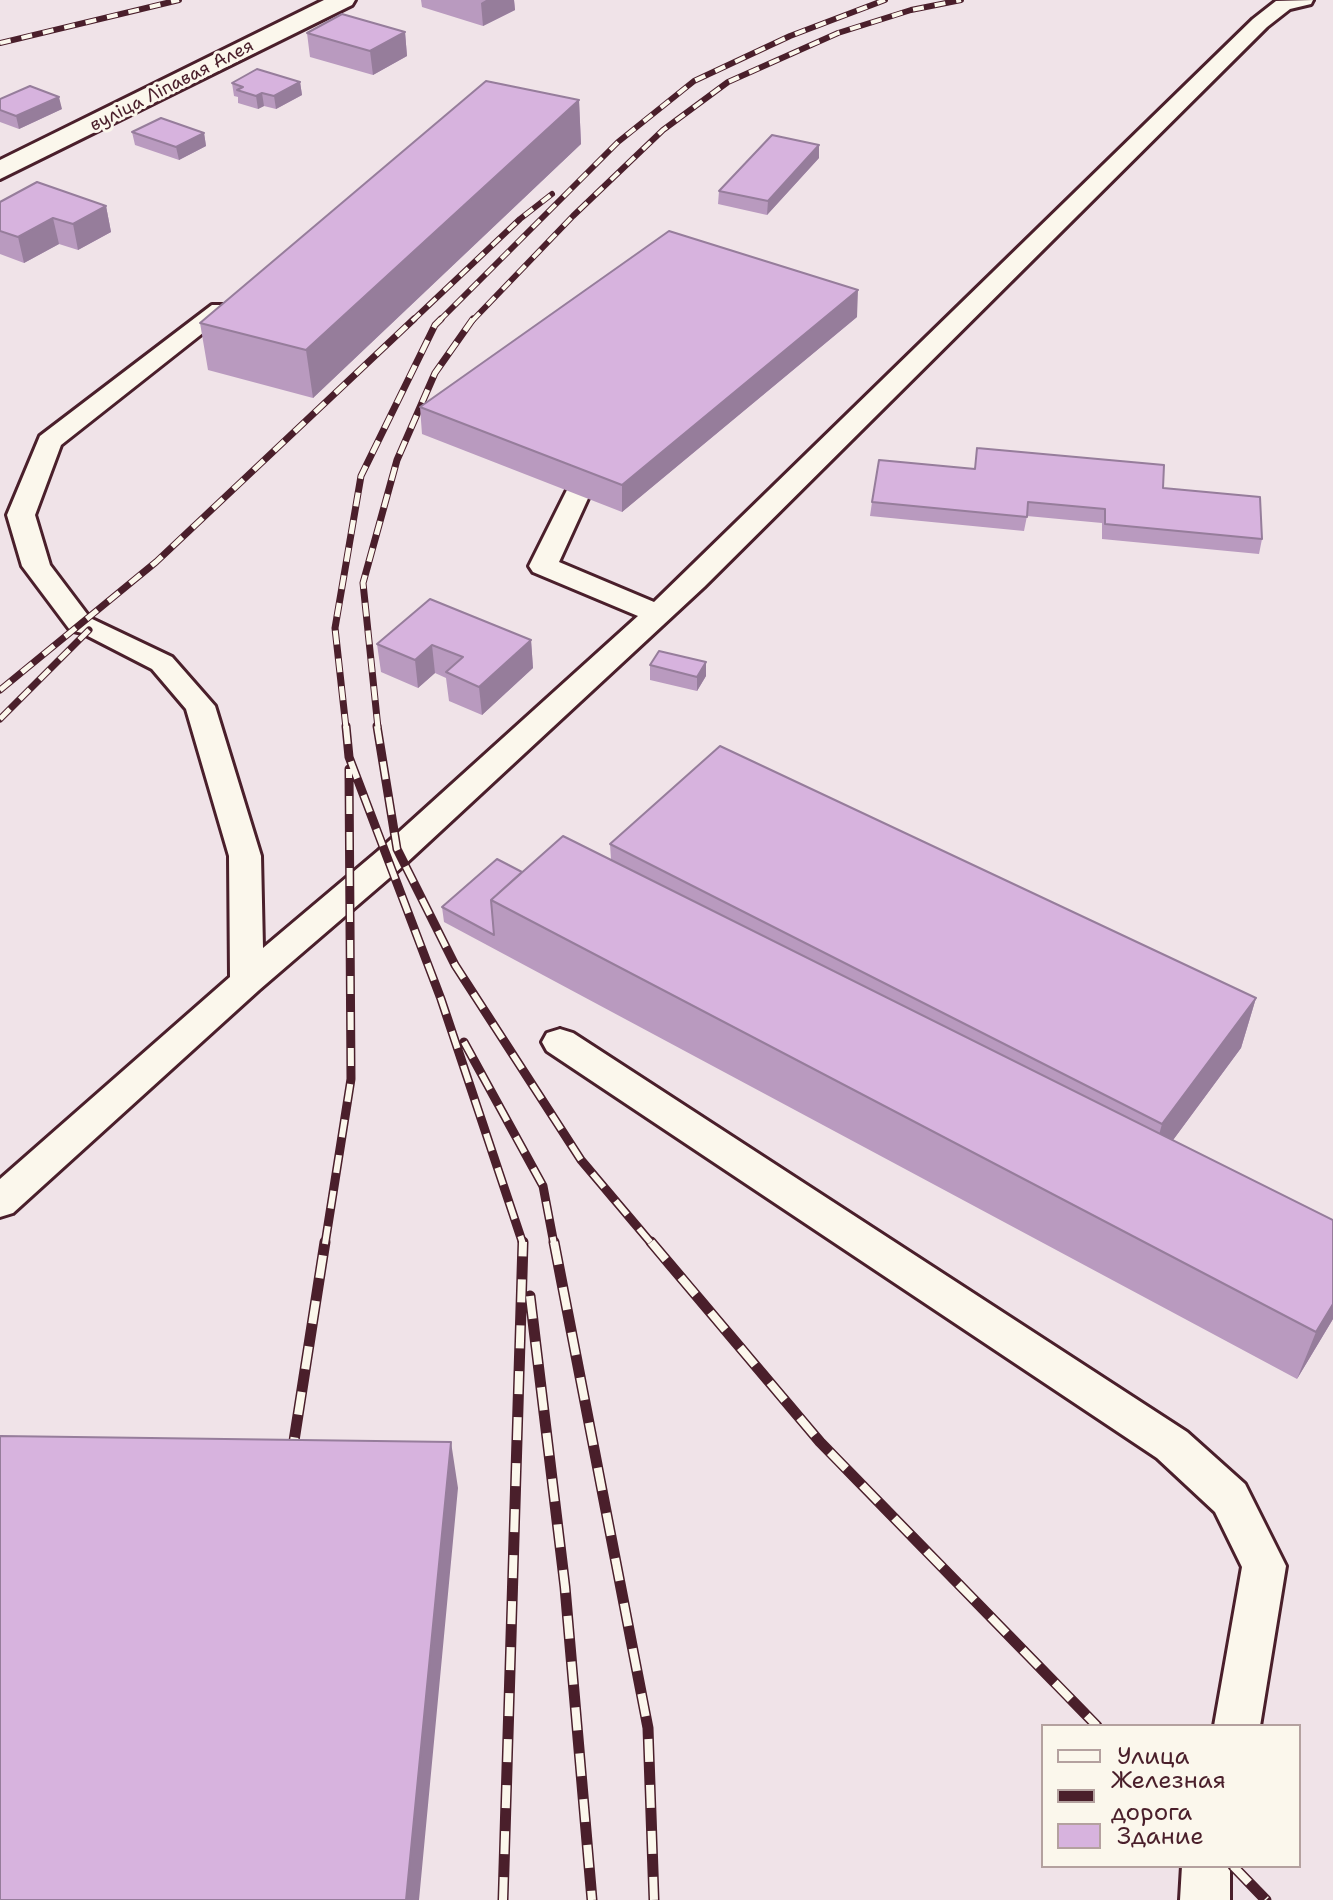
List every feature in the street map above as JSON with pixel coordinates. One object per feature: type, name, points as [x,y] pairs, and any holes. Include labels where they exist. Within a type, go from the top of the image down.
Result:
[{"type":"street","name":"вуліца Ліпавая Алея","points":[[0,171],[343,0]]},
{"type":"lane","points":[[0,1202],[247,981],[390,859],[694,581],[1260,23],[1283,5],[1304,0]]},
{"type":"lane","points":[[220,310],[49,441],[21,515],[36,566],[80,624],[92,627],[162,663],[200,706],[245,856],[247,981]]},
{"type":"lane","points":[[577,494],[543,566],[657,614]]},
{"type":"lane","points":[[560,1042],[1172,1445],[1230,1498],[1264,1566],[1237,1724]]},
{"type":"lane","points":[[1205,1900],[1206,1868]]},
{"type":"building","points":[[342,14],[405,32],[370,51],[307,33]]},
{"type":"building","points":[[257,69],[300,82],[274,96],[262,93],[256,96],[237,90],[243,87],[232,83]]},
{"type":"building","points":[[486,81],[579,100],[306,350],[200,323]]},
{"type":"building","points":[[30,86],[59,97],[16,116],[0,110],[0,99]]},
{"type":"building","points":[[161,118],[204,133],[176,147],[132,132]]},
{"type":"building","points":[[772,135],[819,145],[768,201],[719,191]]},
{"type":"building","points":[[37,182],[106,206],[73,224],[53,218],[18,237],[0,231],[0,202]]},
{"type":"building","points":[[669,231],[858,290],[622,485],[420,407]]},
{"type":"building","points":[[977,448],[1164,465],[1163,488],[1260,497],[1262,539],[1105,524],[1105,509],[1028,502],[1027,517],[872,502],[879,460],[975,469]]},
{"type":"building","points":[[430,599],[531,640],[479,687],[446,672],[463,657],[432,645],[415,660],[377,644]]},
{"type":"building","points":[[659,651],[706,662],[697,677],[650,665]]},
{"type":"building","points":[[720,746],[1256,998],[1162,1124],[610,844]]},
{"type":"building","points":[[563,836],[1333,1220],[1333,1304],[1316,1332],[491,900]]},
{"type":"building","points":[[497,859],[522,872],[491,900],[494,935],[442,907]]},
{"type":"building","points":[[0,1436],[451,1442],[406,1900],[0,1900]]},
{"type":"railway","points":[[0,43],[179,0]]},
{"type":"railway","points":[[346,728],[335,628],[361,476],[435,325],[618,142],[694,81],[790,36],[885,0]]},
{"type":"railway","points":[[472,321],[573,216],[663,130],[728,82],[838,33],[911,10],[961,0]]},
{"type":"railway","points":[[412,321],[520,219],[552,194]]},
{"type":"railway","points":[[0,690],[156,562],[414,319]]},
{"type":"railway","points":[[378,728],[363,583],[397,460],[435,373],[473,319]]},
{"type":"railway","points":[[0,719],[89,630]]},
{"type":"railway","points":[[346,726],[349,757],[441,999],[523,1244]]},
{"type":"railway","points":[[377,726],[397,849],[455,965],[581,1160],[652,1244]]},
{"type":"railway","points":[[325,1244],[351,1079],[349,769]]},
{"type":"railway","points":[[464,1042],[543,1186],[554,1244]]},
{"type":"railway","points":[[291,1460],[325,1242]]},
{"type":"railway","points":[[554,1242],[648,1728],[654,1900]]},
{"type":"railway","points":[[651,1242],[820,1442],[1095,1724]]},
{"type":"railway","points":[[503,1900],[523,1244]]},
{"type":"railway","points":[[530,1296],[565,1587],[592,1900]]},
{"type":"railway","points":[[1235,1868],[1266,1900]]}]
